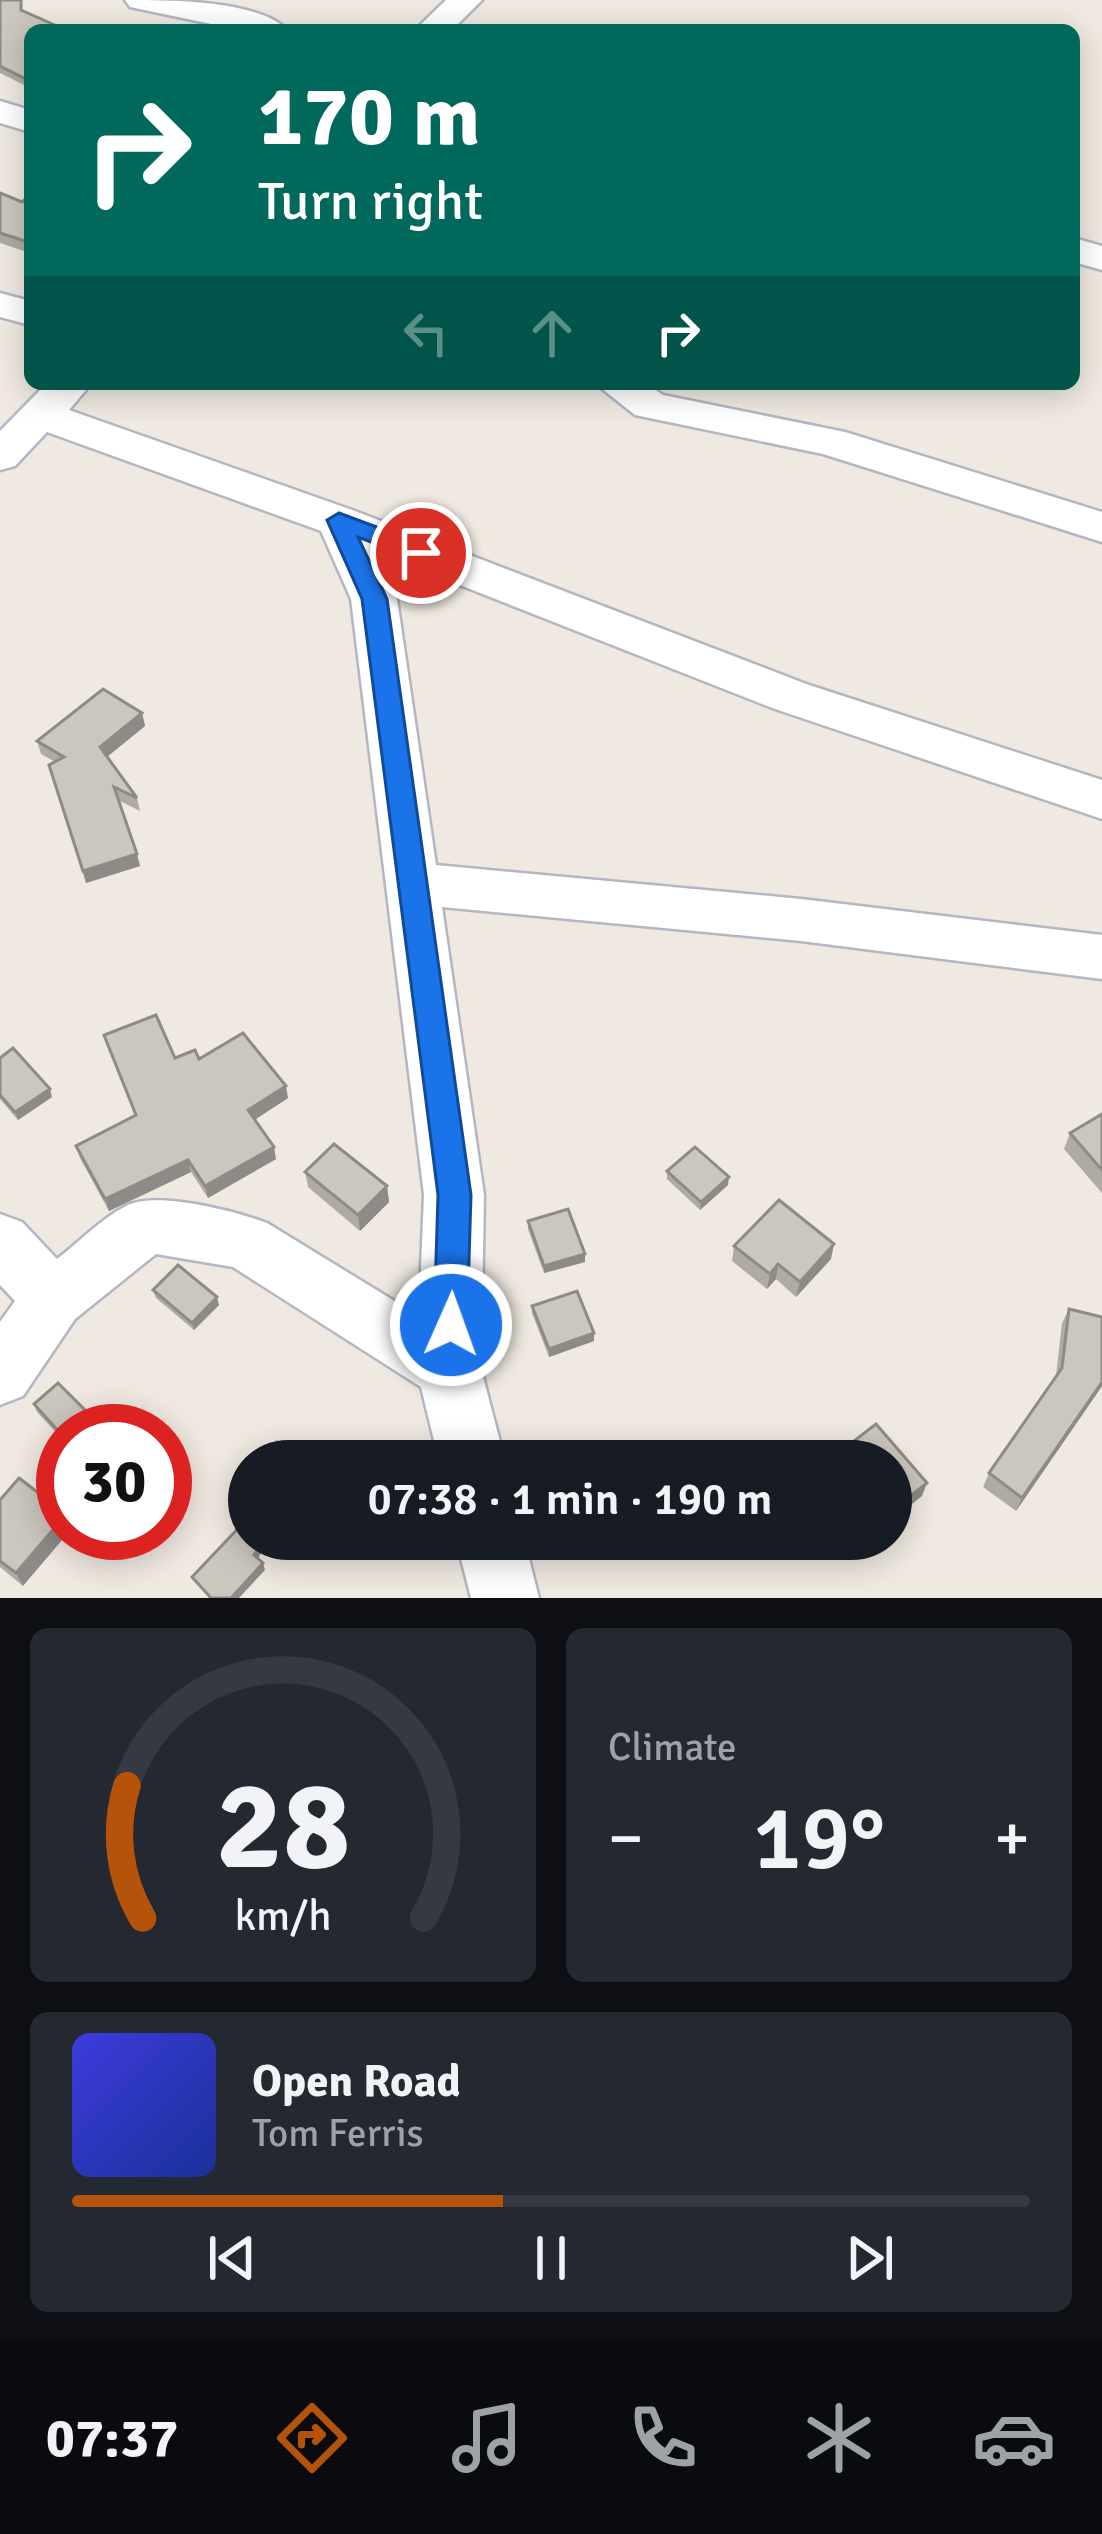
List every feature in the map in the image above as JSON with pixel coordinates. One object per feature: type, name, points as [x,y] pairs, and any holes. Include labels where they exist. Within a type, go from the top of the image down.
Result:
[{"type":"street","points":[[142,0],[254,24]]},
{"type":"street","points":[[439,24],[465,0]]},
{"type":"street","points":[[626,390],[650,406],[830,442],[1102,527]]},
{"type":"street","points":[[0,456],[56,400],[339,520],[792,697],[1102,800]]},
{"type":"street","points":[[339,520],[374,599],[415,884],[454,1195],[449,1369],[467,1440]]},
{"type":"street","points":[[415,884],[801,920],[1102,957]]},
{"type":"street","points":[[0,1375],[53,1299],[147,1225],[244,1242],[449,1369]]},
{"type":"street","points":[[0,1240],[53,1299]]},
{"type":"street","points":[[495,1560],[505,1598]]},
{"type":"building","points":[[0,0],[21,0],[21,10],[52,24],[24,24],[24,78],[0,66]]},
{"type":"building","points":[[0,193],[24,200],[24,241],[0,233]]},
{"type":"building","points":[[103,689],[142,713],[100,747],[137,798],[114,787],[137,854],[83,871],[49,765],[64,757],[37,741]]},
{"type":"building","points":[[156,1015],[175,1058],[195,1050],[199,1059],[243,1033],[286,1086],[248,1110],[274,1147],[205,1186],[188,1160],[105,1199],[76,1146],[136,1115],[104,1035]]},
{"type":"building","points":[[13,1048],[50,1089],[15,1112],[0,1095],[0,1058]]},
{"type":"building","points":[[1102,1114],[1102,1170],[1070,1133]]},
{"type":"building","points":[[334,1144],[387,1186],[358,1215],[305,1172]]},
{"type":"building","points":[[695,1147],[729,1177],[701,1202],[667,1171]]},
{"type":"building","points":[[779,1200],[834,1244],[800,1282],[778,1264],[770,1274],[734,1246]]},
{"type":"building","points":[[568,1209],[585,1254],[544,1266],[528,1221]]},
{"type":"building","points":[[178,1265],[217,1297],[192,1323],[153,1290]]},
{"type":"building","points":[[577,1291],[594,1333],[549,1349],[532,1306]]},
{"type":"building","points":[[1069,1309],[1102,1317],[1102,1382],[1022,1498],[989,1473],[1062,1368]]},
{"type":"building","points":[[58,1383],[79,1404],[36,1406]]},
{"type":"building","points":[[876,1424],[890,1440],[855,1440]]},
{"type":"building","points":[[912,1466],[927,1483],[912,1495]]},
{"type":"building","points":[[19,1478],[36,1491],[36,1550],[16,1573],[0,1561],[0,1500]]},
{"type":"building","points":[[228,1539],[228,1560],[263,1563],[231,1598],[211,1598],[192,1577]]},
{"type":"route","points":[[421,553],[339,520],[374,599],[415,884],[454,1195],[451,1325]]}]
